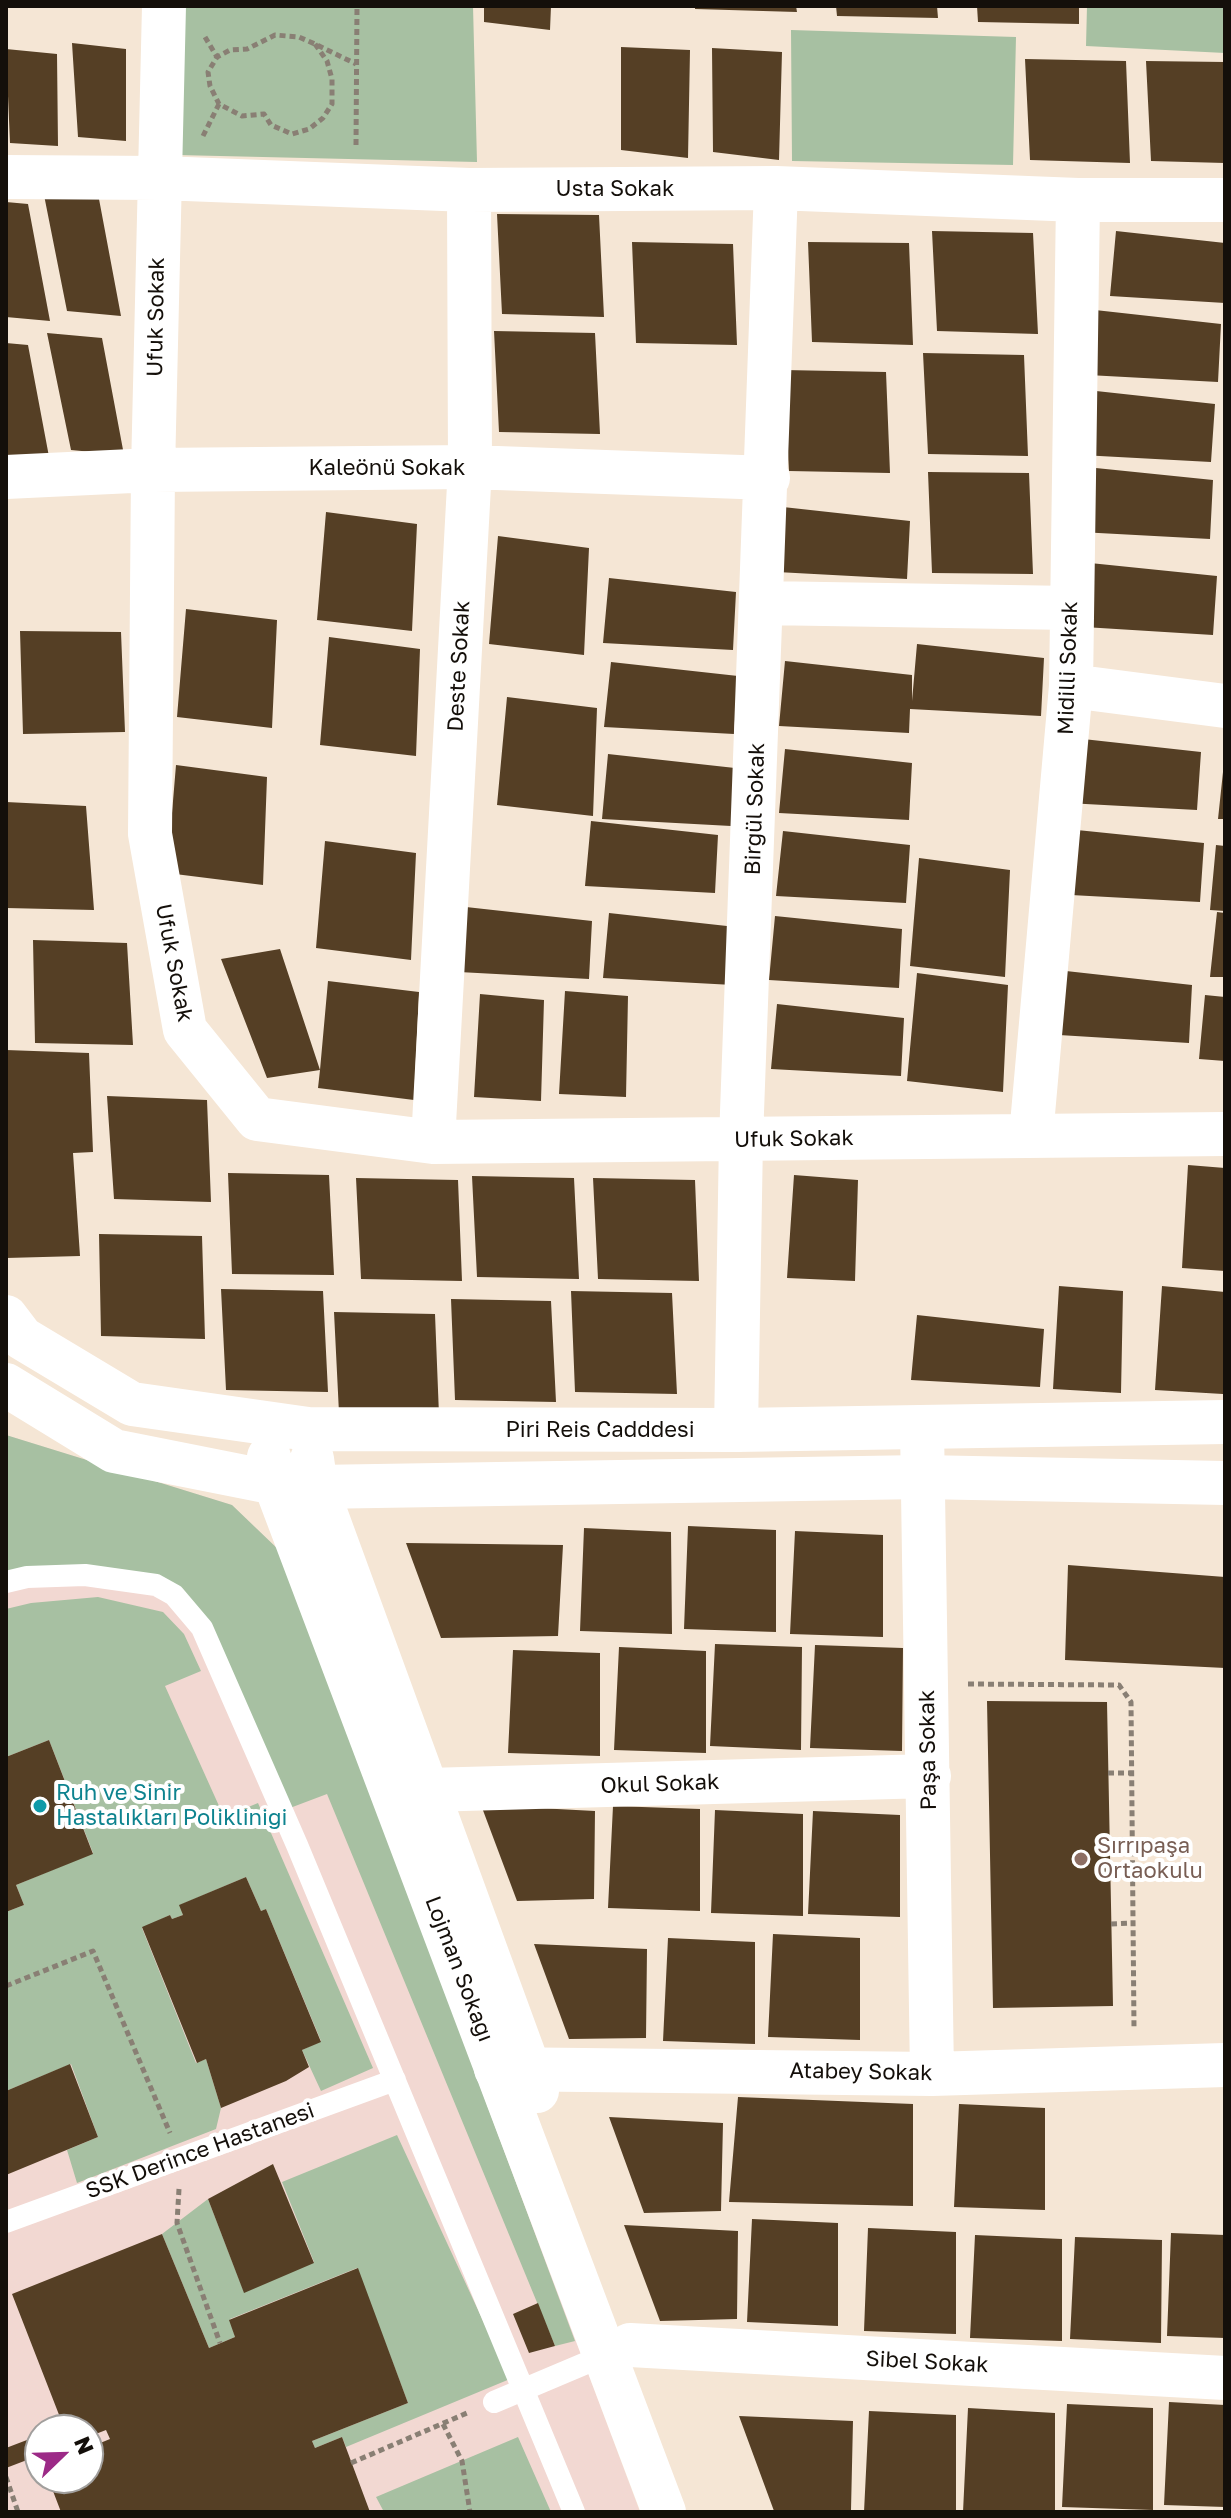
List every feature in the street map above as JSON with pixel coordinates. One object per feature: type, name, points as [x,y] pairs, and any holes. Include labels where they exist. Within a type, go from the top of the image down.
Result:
[{"type":"street","name":"Ufuk Sokak","points":[[164,6],[153,470],[150,834],[185,1030],[257,1119],[433,1142],[1225,1134]]},
{"type":"street","name":"Usta Sokak","points":[[6,177],[160,178],[469,190],[776,188],[1078,200],[1225,200]]},
{"type":"street","name":"Birgül Sokak","points":[[736,1430],[741,1139],[768,478],[776,188]]},
{"type":"street","name":"Deste Sokak","points":[[433,1142],[470,467],[469,190]]},
{"type":"street","name":"Midilli Sokak","points":[[1031,1136],[1071,686],[1078,200]]},
{"type":"street","name":"Kaleönü Sokak","points":[[6,477],[153,470],[470,467],[768,478]]},
{"type":"street","points":[[763,603],[1071,608]]},
{"type":"street","points":[[1071,686],[1225,706]]},
{"type":"street","name":"Piri Reis Cadddesi","points":[[11,1337],[132,1404],[308,1429],[736,1430],[1225,1422]]},
{"type":"street","points":[[6,1385],[114,1451],[296,1485],[922,1477],[1225,1483]]},
{"type":"street","name":"Lojman Sokağı","points":[[261,1424],[296,1485],[410,1791],[617,2350],[664,2512]]},
{"type":"street","name":"Paşa Sokak","points":[[922,1427],[932,2074]]},
{"type":"street","name":"Lojman Sokağı","points":[[296,1485],[308,1429]]},
{"type":"street","name":"Okul Sokak","points":[[410,1791],[929,1776]]},
{"type":"street","name":"Atabey Sokak","points":[[512,2068],[932,2074],[1225,2065]]},
{"type":"street","name":"Lojman Sokağı","points":[[617,2350],[692,2512]]},
{"type":"street","name":"Sibel Sokak","points":[[617,2350],[1225,2378]]},
{"type":"lane","points":[[6,1582],[27,1577],[85,1575],[135,1581],[174,1595],[190,1610],[202,1628],[395,2080],[574,2512]]},
{"type":"lane","name":"SSK Derince Hastanesi","points":[[6,2222],[395,2080]]},
{"type":"lane","points":[[494,2402],[617,2350]]},
{"type":"path","points":[[357,6],[357,185]]},
{"type":"path","points":[[315,44],[327,61],[332,79],[332,104],[323,118],[309,129],[292,134],[271,125],[264,114],[242,116],[219,104],[210,86],[208,72],[217,57],[230,50],[247,49],[275,35],[299,37],[315,44],[356,64]]},
{"type":"path","points":[[200,142],[219,104]]},
{"type":"path","points":[[964,1684],[1119,1685],[1131,1702],[1134,2036]]},
{"type":"path","points":[[1108,1773],[1132,1773]]},
{"type":"path","points":[[1111,1924],[1133,1923]]},
{"type":"path","points":[[6,1986],[93,1951],[181,2158],[177,2223],[220,2343]]},
{"type":"path","points":[[351,2463],[494,2402]]},
{"type":"path","points":[[443,2424],[462,2461],[470,2512]]},
{"type":"path","points":[[6,2477],[18,2512]]},
{"type":"shaded area","points":[[6,1435],[232,1505],[281,1552],[640,2512],[6,2512]]},
{"type":"green space","points":[[177,6],[473,6],[477,162],[177,155]]},
{"type":"green space","points":[[1087,6],[1225,6],[1225,53],[1086,46]]},
{"type":"green space","points":[[791,30],[1016,37],[1013,165],[792,161]]},
{"type":"green space","points":[[6,1435],[232,1505],[281,1552],[575,2341],[555,2346],[327,1794],[282,1811],[202,1628],[156,1585],[6,1582]]},
{"type":"green space","points":[[98,1597],[163,1612],[184,1634],[201,1671],[165,1686],[224,1817],[258,1803],[373,2068],[321,2091],[302,2050],[321,2041],[266,1909],[261,1911],[246,1877],[180,1905],[183,1915],[172,1919],[170,1915],[142,1928],[196,2063],[206,2059],[221,2108],[216,2129],[77,2183],[67,2150],[98,2137],[71,2064],[6,2091],[6,1912],[24,1905],[16,1885],[93,1853],[49,1740],[6,1757],[6,1609],[31,1603]]},
{"type":"green space","points":[[397,2135],[510,2379],[346,2447],[342,2437],[315,2448],[312,2441],[408,2403],[357,2268],[230,2319],[235,2337],[209,2348],[162,2234],[208,2199],[244,2292],[314,2262],[282,2182]]},
{"type":"green space","points":[[518,2437],[551,2512],[384,2512],[376,2497]]},
{"type":"building","points":[[484,6],[551,6],[550,30],[484,22]]},
{"type":"building","points":[[695,6],[796,6],[797,12],[695,9]]},
{"type":"building","points":[[836,6],[937,6],[938,18],[837,16]]},
{"type":"building","points":[[977,6],[1079,6],[1079,24],[978,22]]},
{"type":"building","points":[[72,43],[126,49],[126,141],[78,137]]},
{"type":"building","points":[[621,47],[690,50],[688,158],[621,150]]},
{"type":"building","points":[[712,48],[782,52],[779,160],[713,152]]},
{"type":"building","points":[[6,49],[57,54],[58,146],[10,143]]},
{"type":"building","points":[[1025,59],[1126,61],[1130,163],[1030,160]]},
{"type":"building","points":[[1146,61],[1225,62],[1225,163],[1151,161]]},
{"type":"building","points":[[44,195],[99,199],[121,316],[67,311]]},
{"type":"building","points":[[6,202],[28,204],[50,321],[6,317]]},
{"type":"building","points":[[497,214],[599,215],[604,317],[502,314]]},
{"type":"building","points":[[932,231],[1033,233],[1038,334],[937,331]]},
{"type":"building","points":[[1116,231],[1225,243],[1225,303],[1110,296]]},
{"type":"building","points":[[632,242],[733,244],[737,345],[636,343]]},
{"type":"building","points":[[808,242],[909,243],[913,345],[812,342]]},
{"type":"building","points":[[1095,310],[1221,324],[1218,382],[1088,375]]},
{"type":"building","points":[[494,331],[595,333],[600,434],[499,432]]},
{"type":"building","points":[[47,333],[102,338],[124,455],[71,450]]},
{"type":"building","points":[[6,343],[28,345],[50,462],[6,458]]},
{"type":"building","points":[[923,353],[1024,355],[1028,456],[928,454]]},
{"type":"building","points":[[784,370],[886,372],[890,473],[789,471]]},
{"type":"building","points":[[1087,390],[1215,404],[1211,462],[1081,455]]},
{"type":"building","points":[[1086,467],[1213,480],[1210,539],[1080,532]]},
{"type":"building","points":[[928,472],[1029,473],[1033,574],[932,573]]},
{"type":"building","points":[[783,507],[910,521],[907,579],[777,572]]},
{"type":"building","points":[[326,512],[417,524],[412,631],[317,620]]},
{"type":"building","points":[[498,536],[589,548],[584,655],[489,644]]},
{"type":"building","points":[[1090,563],[1217,576],[1213,635],[1084,627]]},
{"type":"building","points":[[609,578],[736,592],[733,650],[603,643]]},
{"type":"building","points":[[186,609],[277,620],[272,728],[177,717]]},
{"type":"building","points":[[20,631],[121,632],[125,732],[23,734]]},
{"type":"building","points":[[329,637],[420,649],[416,756],[320,745]]},
{"type":"building","points":[[917,644],[1044,658],[1041,716],[910,709],[909,733],[779,726],[785,661],[912,675],[912,701]]},
{"type":"building","points":[[611,662],[738,676],[734,734],[604,727]]},
{"type":"building","points":[[507,697],[597,708],[593,816],[497,805]]},
{"type":"building","points":[[1074,738],[1201,752],[1197,810],[1067,803]]},
{"type":"building","points":[[785,749],[912,763],[909,820],[779,813]]},
{"type":"building","points":[[608,754],[735,768],[731,826],[602,819]]},
{"type":"building","points":[[176,765],[267,777],[263,885],[167,873]]},
{"type":"building","points":[[1223,772],[1225,819],[1218,819]]},
{"type":"building","points":[[6,802],[86,806],[94,910],[6,908]]},
{"type":"building","points":[[591,821],[718,835],[715,893],[585,886]]},
{"type":"building","points":[[1077,830],[1204,843],[1200,902],[1071,895]]},
{"type":"building","points":[[783,831],[910,845],[906,903],[776,896]]},
{"type":"building","points":[[325,841],[416,853],[411,960],[316,948]]},
{"type":"building","points":[[1216,845],[1225,846],[1225,911],[1210,910]]},
{"type":"building","points":[[919,858],[1010,870],[1005,977],[910,966]]},
{"type":"building","points":[[466,907],[592,921],[589,979],[459,972]]},
{"type":"building","points":[[1217,912],[1225,913],[1225,977],[1210,977]]},
{"type":"building","points":[[609,913],[736,927],[733,985],[603,978]]},
{"type":"building","points":[[775,916],[902,929],[899,988],[769,980]]},
{"type":"building","points":[[33,940],[127,943],[133,1045],[35,1043]]},
{"type":"building","points":[[280,949],[320,1070],[267,1078],[221,959]]},
{"type":"building","points":[[1066,971],[1192,985],[1189,1043],[1059,1035]]},
{"type":"building","points":[[917,973],[1008,985],[1003,1092],[907,1081]]},
{"type":"building","points":[[328,981],[419,992],[414,1100],[318,1088]]},
{"type":"building","points":[[565,991],[628,996],[626,1097],[559,1094]]},
{"type":"building","points":[[480,994],[544,1000],[541,1101],[474,1097]]},
{"type":"building","points":[[1205,995],[1225,997],[1225,1061],[1199,1059]]},
{"type":"building","points":[[777,1004],[904,1018],[901,1076],[771,1069]]},
{"type":"building","points":[[6,1050],[89,1053],[93,1152],[73,1153],[80,1256],[6,1258]]},
{"type":"building","points":[[107,1096],[207,1100],[211,1202],[114,1199]]},
{"type":"building","points":[[1188,1165],[1225,1168],[1225,1271],[1182,1268]]},
{"type":"building","points":[[228,1173],[329,1175],[334,1275],[232,1274]]},
{"type":"building","points":[[794,1175],[858,1180],[855,1281],[787,1278]]},
{"type":"building","points":[[472,1176],[574,1178],[579,1279],[477,1277]]},
{"type":"building","points":[[356,1178],[458,1180],[462,1281],[361,1279]]},
{"type":"building","points":[[593,1178],[695,1180],[699,1281],[598,1279]]},
{"type":"building","points":[[99,1234],[202,1236],[205,1339],[101,1336]]},
{"type":"building","points":[[1059,1286],[1123,1291],[1121,1393],[1053,1389]]},
{"type":"building","points":[[1162,1286],[1225,1292],[1223,1394],[1155,1390]]},
{"type":"building","points":[[221,1289],[323,1291],[328,1392],[226,1390]]},
{"type":"building","points":[[571,1291],[672,1293],[677,1394],[575,1392]]},
{"type":"building","points":[[451,1299],[551,1301],[556,1402],[455,1400]]},
{"type":"building","points":[[334,1312],[435,1314],[439,1415],[339,1413]]},
{"type":"building","points":[[917,1315],[1044,1329],[1040,1387],[911,1380]]},
{"type":"building","points":[[688,1526],[776,1530],[776,1632],[684,1629]]},
{"type":"building","points":[[584,1528],[671,1532],[672,1634],[580,1631]]},
{"type":"building","points":[[795,1531],[883,1535],[883,1637],[790,1634]]},
{"type":"building","points":[[406,1543],[563,1545],[558,1636],[441,1638]]},
{"type":"building","points":[[1068,1565],[1225,1577],[1225,1668],[1065,1660]]},
{"type":"building","points":[[715,1644],[802,1647],[801,1750],[710,1746]]},
{"type":"building","points":[[815,1645],[903,1648],[902,1751],[810,1748]]},
{"type":"building","points":[[619,1647],[706,1651],[706,1753],[614,1750]]},
{"type":"building","points":[[513,1650],[600,1653],[600,1756],[508,1753]]},
{"type":"building","points":[[987,1701],[1107,1702],[1113,2006],[993,2008]]},
{"type":"building","name":"Ruh ve Sinir Hastalıkları Polikliniği","points":[[49,1740],[93,1854],[16,1885],[24,1905],[6,1912],[6,1757]]},
{"type":"building","points":[[481,1805],[595,1811],[594,1899],[517,1901]]},
{"type":"building","points":[[613,1806],[700,1809],[700,1911],[608,1908]]},
{"type":"building","points":[[715,1810],[803,1814],[803,1916],[711,1913]]},
{"type":"building","points":[[813,1811],[900,1815],[900,1917],[808,1914]]},
{"type":"building","points":[[246,1877],[261,1911],[266,1909],[321,2042],[302,2050],[309,2067],[286,2081],[221,2108],[206,2059],[197,2063],[142,1927],[170,1915],[172,1919],[183,1915],[179,1905]]},
{"type":"building","points":[[773,1934],[860,1938],[860,2040],[768,2037]]},
{"type":"building","points":[[668,1938],[755,1942],[755,2044],[663,2041]]},
{"type":"building","points":[[534,1944],[647,1949],[646,2038],[569,2039]]},
{"type":"building","points":[[70,2064],[98,2137],[6,2175],[6,2091]]},
{"type":"building","points":[[738,2097],[913,2104],[913,2206],[729,2202]]},
{"type":"building","points":[[959,2104],[1045,2108],[1045,2210],[954,2207]]},
{"type":"building","points":[[609,2117],[723,2123],[721,2211],[644,2213]]},
{"type":"building","points":[[273,2164],[314,2263],[244,2293],[208,2199]]},
{"type":"building","points":[[752,2219],[838,2223],[838,2326],[747,2322]]},
{"type":"building","points":[[624,2225],[738,2231],[737,2319],[660,2321]]},
{"type":"building","points":[[868,2228],[956,2232],[956,2334],[864,2331]]},
{"type":"building","points":[[1171,2233],[1225,2235],[1225,2338],[1167,2336]]},
{"type":"building","points":[[162,2234],[209,2348],[235,2337],[229,2320],[358,2268],[408,2403],[312,2441],[315,2448],[342,2437],[370,2512],[61,2512],[54,2494],[104,2494],[104,2441],[110,2439],[104,2431],[104,2414],[59,2414],[12,2294]]},
{"type":"building","points":[[975,2235],[1062,2239],[1062,2341],[970,2338]]},
{"type":"building","points":[[1075,2237],[1162,2240],[1161,2343],[1070,2339]]},
{"type":"building","points":[[538,2303],[555,2346],[529,2353],[513,2314]]},
{"type":"building","points":[[1169,2402],[1225,2405],[1225,2507],[1164,2505]]},
{"type":"building","points":[[1067,2404],[1153,2408],[1153,2510],[1062,2507]]},
{"type":"building","points":[[968,2408],[1055,2413],[1055,2512],[963,2512]]},
{"type":"building","points":[[869,2411],[956,2415],[956,2512],[864,2512]]},
{"type":"building","points":[[739,2416],[853,2421],[851,2510],[774,2511]]},
{"type":"building","points":[[24,2441],[24,2461],[6,2468],[6,2448]]},
{"type":"place","name":"Ruh ve Sinir Hastalıkları Polikliniği","points":[[40,1806]]},
{"type":"place","name":"Sırrıpaşa Ortaokulu","points":[[1081,1859]]}]
